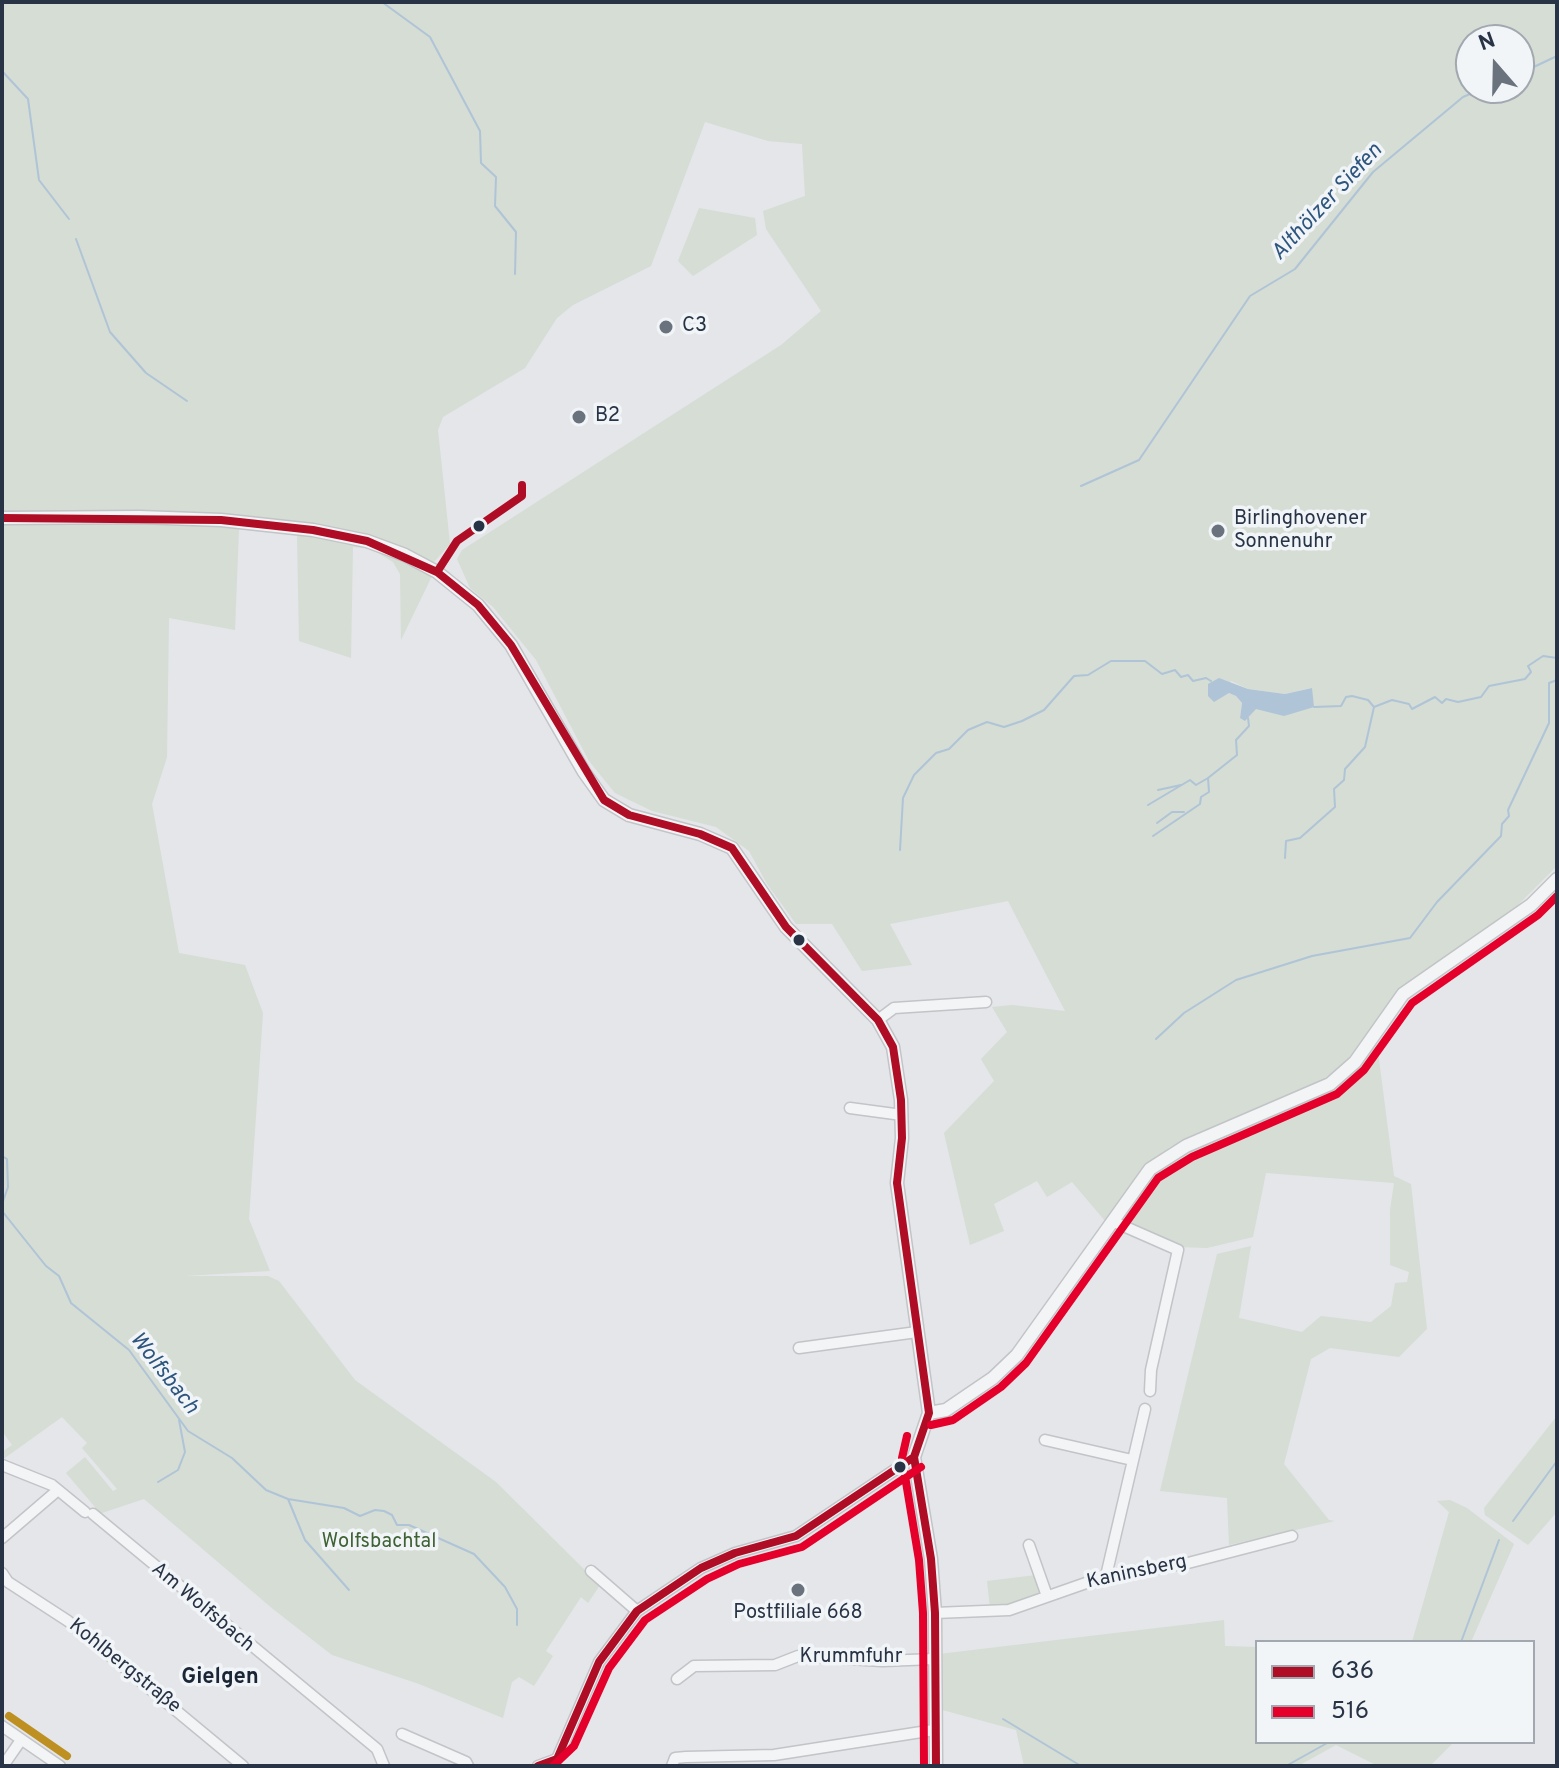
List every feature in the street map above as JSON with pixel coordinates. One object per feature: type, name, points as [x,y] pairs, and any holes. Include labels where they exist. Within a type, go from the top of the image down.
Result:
[{"type":"street","points":[[2,518],[152,517],[313,530],[367,541],[405,555],[437,572],[478,605],[511,645],[584,772],[604,800],[629,815],[727,844],[740,855],[786,927],[878,1020],[893,1047],[902,1115],[897,1183],[929,1413],[914,1457],[931,1559],[935,1613],[936,1766]]},
{"type":"street","points":[[929,1413],[946,1410],[1017,1355],[1150,1169],[1165,1156],[1330,1084],[1344,1074],[1403,994],[1531,905],[1557,879]]},
{"type":"street","points":[[878,1020],[894,1008],[986,1002]]},
{"type":"street","points":[[850,1108],[902,1115]]},
{"type":"street","points":[[1113,1219],[1178,1250],[1151,1370],[1150,1391]]},
{"type":"street","points":[[799,1348],[917,1332]]},
{"type":"street","points":[[1106,1576],[1145,1409]]},
{"type":"street","points":[[1045,1440],[1132,1460]]},
{"type":"street","points":[[538,1766],[558,1762],[599,1662],[637,1611],[701,1568],[735,1553],[796,1536],[914,1457]]},
{"type":"street","name":"Am Wolfsbach","points":[[2,1465],[58,1490],[89,1513],[377,1749],[384,1766]]},
{"type":"street","points":[[2,1538],[58,1490]]},
{"type":"street","name":"Kaninsberg","points":[[935,1613],[1009,1610],[1106,1576],[1188,1563],[1292,1536]]},
{"type":"street","points":[[1029,1545],[1047,1596]]},
{"type":"street","points":[[591,1571],[637,1611]]},
{"type":"street","name":"Kohlbergstraße","points":[[2,1573],[8,1582],[68,1621],[243,1766]]},
{"type":"street","name":"Krummfuhr","points":[[677,1679],[694,1666],[775,1665],[798,1656],[882,1661],[935,1659]]},
{"type":"street","points":[[2,1726],[60,1766]]},
{"type":"street","points":[[672,1766],[675,1758],[774,1755],[934,1730]]},
{"type":"street","points":[[402,1734],[466,1762],[468,1766]]},
{"type":"street","points":[[3,1766],[21,1740]]},
{"type":"green space","name":"Wolfsbachtal","points":[[2,2],[1557,2],[1557,866],[1516,907],[1400,988],[1346,1062],[1322,1080],[1170,1147],[1147,1165],[1106,1222],[1072,1182],[1047,1197],[1037,1181],[994,1204],[1004,1231],[970,1245],[944,1133],[994,1081],[981,1059],[1007,1032],[992,1007],[1012,1005],[1065,1011],[1008,901],[890,924],[912,965],[862,971],[832,924],[796,924],[767,884],[749,851],[716,827],[652,811],[615,793],[589,761],[536,660],[493,607],[470,588],[457,559],[462,550],[781,345],[821,311],[766,229],[763,211],[805,196],[802,144],[768,141],[705,122],[651,266],[573,305],[557,318],[525,368],[443,417],[438,430],[450,544],[426,571],[432,576],[401,640],[400,574],[393,562],[371,549],[353,547],[351,658],[299,641],[297,534],[239,529],[235,630],[169,618],[167,757],[152,804],[179,953],[245,965],[263,1013],[249,1219],[270,1271],[185,1276],[268,1276],[279,1281],[355,1380],[496,1482],[600,1585],[588,1603],[581,1597],[546,1651],[553,1656],[534,1686],[519,1677],[512,1682],[503,1718],[419,1684],[332,1655],[144,1499],[96,1515],[95,1507],[66,1473],[85,1457],[113,1491],[117,1489],[82,1448],[87,1443],[62,1417],[2,1460],[2,1452],[12,1445],[2,1431]],"holes":[[[1231,681],[1248,689],[1285,694],[1311,688],[1255,709],[1248,718],[1240,718],[1242,703],[1236,696],[1229,693],[1219,698]]]},
{"type":"green space","points":[[699,208],[755,218],[757,235],[693,276],[678,261]]},
{"type":"green space","points":[[1377,1044],[1394,1176],[1411,1184],[1427,1329],[1399,1357],[1330,1348],[1311,1359],[1284,1464],[1329,1520],[1335,1521],[1229,1545],[1227,1498],[1160,1491],[1217,1254],[1251,1246],[1239,1318],[1302,1332],[1321,1316],[1371,1322],[1391,1306],[1395,1283],[1407,1282],[1409,1272],[1390,1265],[1390,1210],[1394,1183],[1266,1173],[1253,1237],[1207,1248],[1179,1247],[1124,1223],[1121,1217],[1163,1164],[1326,1092],[1345,1080]]},
{"type":"green space","points":[[1557,1416],[1557,1512],[1528,1545],[1485,1515],[1484,1508]]},
{"type":"green space","points":[[1450,1500],[1467,1508],[1514,1544],[1472,1640],[1413,1640],[1449,1512],[1437,1501]]},
{"type":"green space","points":[[1036,1575],[1043,1593],[1021,1602],[990,1608],[987,1581]]},
{"type":"green space","points":[[1224,1620],[1225,1646],[1255,1647],[1255,1744],[1452,1744],[1430,1766],[1378,1766],[1336,1745],[1298,1766],[1024,1766],[1016,1730],[935,1708],[939,1654]]},
{"type":"water","points":[[1219,678],[1248,689],[1285,694],[1312,688],[1314,707],[1284,716],[1256,709],[1245,721],[1240,718],[1242,703],[1236,696],[1229,693],[1214,702],[1208,696],[1208,684]]},
{"type":"waterway","points":[[382,2],[430,37],[480,131],[481,163],[496,177],[495,206],[516,232],[515,274]]},
{"type":"waterway","name":"Althölzer Siefen","points":[[1535,66],[1557,56]]},
{"type":"waterway","points":[[2,71],[28,99],[39,180],[69,219]]},
{"type":"waterway","name":"Althölzer Siefen","points":[[1081,486],[1139,460],[1250,296],[1295,269],[1373,172],[1455,104]]},
{"type":"waterway","points":[[76,239],[110,332],[146,373],[187,401]]},
{"type":"waterway","points":[[1314,707],[1341,706],[1346,697],[1352,696],[1368,700],[1374,707],[1392,700],[1409,704],[1412,709],[1435,697],[1442,703],[1446,699],[1458,702],[1481,697],[1489,686],[1525,679],[1531,672],[1528,666],[1543,656],[1557,658]]},
{"type":"waterway","points":[[900,850],[903,798],[914,775],[936,753],[949,749],[968,730],[987,722],[1004,727],[1022,721],[1044,710],[1074,676],[1088,675],[1111,661],[1145,661],[1162,674],[1175,670],[1181,677],[1188,675],[1193,681],[1206,678],[1211,681]]},
{"type":"waterway","points":[[1156,1039],[1184,1013],[1236,980],[1312,956],[1410,938],[1437,902],[1501,836],[1502,824],[1509,816],[1508,810],[1549,723],[1549,683],[1557,680]]},
{"type":"waterway","points":[[1285,858],[1286,841],[1300,838],[1335,807],[1334,789],[1344,780],[1345,769],[1365,747],[1374,707]]},
{"type":"waterway","points":[[1153,836],[1200,804],[1201,797],[1209,792],[1208,778],[1237,755],[1236,740],[1249,726],[1248,718]]},
{"type":"waterway","points":[[1148,805],[1190,780],[1196,785],[1208,778]]},
{"type":"waterway","points":[[1158,790],[1181,785]]},
{"type":"waterway","points":[[1157,823],[1172,812],[1184,812]]},
{"type":"waterway","name":"Wolfsbach","points":[[2,1156],[7,1159],[8,1187],[2,1204]]},
{"type":"waterway","name":"Wolfsbach","points":[[2,1211],[46,1266],[59,1276],[71,1303],[129,1350],[188,1431],[232,1458],[266,1490],[288,1499],[344,1508],[360,1516],[375,1510],[384,1511],[392,1515],[397,1525],[409,1525],[474,1554],[505,1587],[517,1609],[517,1625]]},
{"type":"waterway","points":[[158,1482],[178,1470],[185,1452],[179,1420]]},
{"type":"waterway","points":[[1513,1521],[1557,1461]]},
{"type":"waterway","points":[[288,1499],[305,1540],[349,1590]]},
{"type":"waterway","points":[[1462,1640],[1499,1540]]},
{"type":"waterway","points":[[1003,1719],[1081,1766]]},
{"type":"waterway","points":[[1286,1766],[1325,1744]]},
{"type":"waterway","points":[[1215,1766],[1232,1766]]},
{"type":"transit line","name":"636","points":[[437,572],[457,541],[522,496],[522,485]]},
{"type":"transit line","name":"636","points":[[2,518],[221,520],[313,530],[367,541],[437,572],[478,605],[511,645],[604,800],[629,815],[700,834],[732,848],[786,927],[878,1020],[893,1047],[901,1100],[902,1138],[897,1183],[929,1413],[914,1457],[931,1559],[935,1613],[936,1766]]},
{"type":"transit line","name":"516","points":[[931,1425],[953,1420],[1001,1387],[1026,1363],[1158,1178],[1192,1157],[1337,1094],[1364,1070],[1412,1003],[1538,915],[1557,896]]},
{"type":"transit line","name":"516","points":[[907,1436],[902,1458],[919,1560],[923,1613],[924,1766]]},
{"type":"transit line","name":"636","points":[[538,1766],[557,1759],[599,1662],[637,1611],[701,1568],[735,1553],[796,1536],[914,1457]]},
{"type":"transit line","name":"516","points":[[553,1766],[574,1746],[609,1668],[645,1620],[707,1579],[739,1564],[802,1547],[921,1467]]},
{"type":"transit line","points":[[9,1716],[67,1756]]},
{"type":"place","name":"C3","points":[[666,327]]},
{"type":"place","name":"B2","points":[[579,417]]},
{"type":"place","name":"Birlinghovener Sonnenuhr","points":[[1218,531]]},
{"type":"place","name":"Postfiliale 668","points":[[798,1590]]},
{"type":"district","name":"Gielgen","points":[[220,1679]]}]
